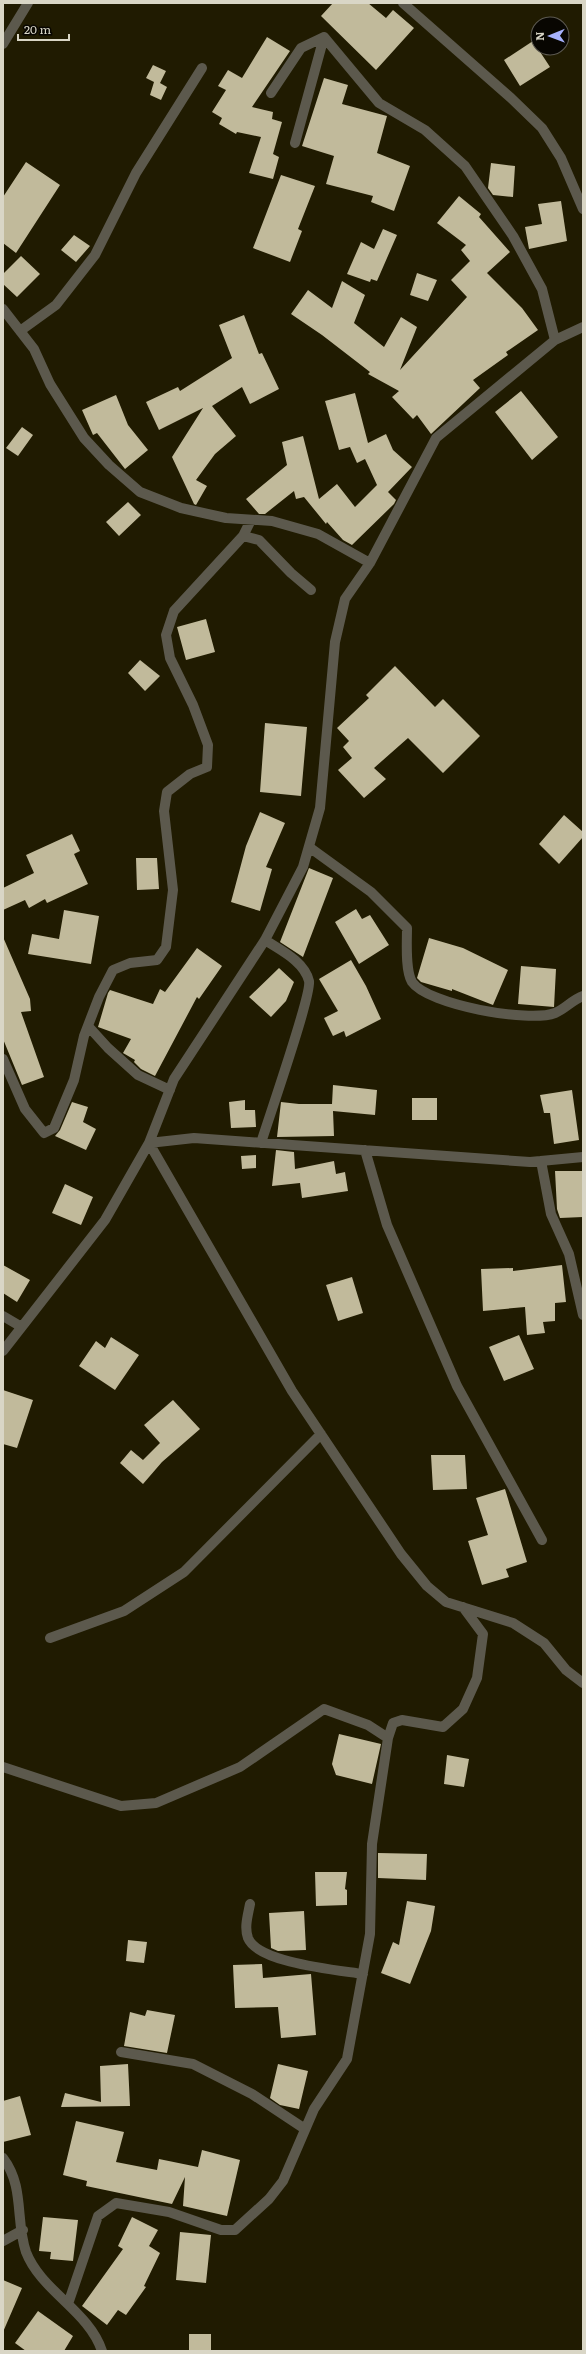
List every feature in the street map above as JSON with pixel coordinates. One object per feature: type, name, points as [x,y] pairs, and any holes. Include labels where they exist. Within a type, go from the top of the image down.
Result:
[{"type":"street","points":[[3,44],[28,3]]},
{"type":"street","points":[[403,3],[511,98],[542,128],[560,158],[583,210]]},
{"type":"street","points":[[271,93],[300,48],[324,37]]},
{"type":"street","points":[[295,143],[324,37]]},
{"type":"street","points":[[324,37],[379,103],[425,130],[465,166],[513,236],[542,289],[555,340]]},
{"type":"street","points":[[20,332],[56,305],[95,255],[136,173],[202,68]]},
{"type":"street","points":[[3,309],[34,350],[67,414],[84,438],[109,465],[140,492],[181,508],[226,518],[272,521],[318,534],[370,563]]},
{"type":"street","points":[[3,1351],[20,1326],[105,1220],[149,1143],[174,1079],[265,940],[303,867],[320,808],[335,642],[345,599],[370,563],[436,438],[555,340],[583,327]]},
{"type":"street","points":[[3,1059],[25,1109],[44,1133],[54,1128],[68,1094],[88,1026],[113,970],[130,963],[157,960],[166,947],[173,890],[164,810],[167,792],[190,774],[207,766],[208,745],[193,704],[170,658],[166,635],[174,611],[243,536],[251,520]]},
{"type":"street","points":[[243,536],[259,540],[291,573],[311,590]]},
{"type":"street","points":[[309,847],[371,892],[407,928],[408,963],[412,982],[426,992],[480,1011],[516,1016],[554,1013],[572,1000],[583,996]]},
{"type":"street","points":[[261,1143],[302,1014],[309,982],[301,965],[265,940]]},
{"type":"street","points":[[88,1026],[108,1048],[138,1075],[170,1090]]},
{"type":"street","points":[[149,1143],[194,1138],[530,1162],[583,1157]]},
{"type":"street","points":[[149,1143],[292,1391],[401,1554],[427,1586],[446,1602],[513,1623],[544,1642],[566,1670],[583,1683]]},
{"type":"street","points":[[365,1150],[387,1225],[457,1386],[542,1540]]},
{"type":"street","points":[[541,1161],[551,1214],[569,1254],[583,1315]]},
{"type":"street","points":[[3,1316],[20,1326]]},
{"type":"street","points":[[50,1638],[124,1611],[184,1572],[321,1434]]},
{"type":"street","points":[[68,2304],[98,2216],[116,2203],[169,2212],[221,2230],[235,2230],[269,2199],[283,2181],[314,2109],[347,2059],[370,1934],[372,1844],[388,1738],[393,1723],[402,1720],[443,1727],[463,1709],[477,1678],[483,1634],[463,1607]]},
{"type":"street","points":[[3,1767],[122,1806],[156,1803],[240,1767],[324,1709],[368,1725],[388,1738]]},
{"type":"street","points":[[250,1904],[246,1923],[248,1939],[264,1954],[279,1959],[363,1974]]},
{"type":"street","points":[[121,2052],[193,2064],[252,2094],[305,2129]]},
{"type":"street","points":[[3,2158],[17,2184],[26,2251],[47,2284],[68,2304],[99,2343],[102,2351]]},
{"type":"street","points":[[3,2241],[23,2230]]},
{"type":"building","points":[[333,3],[368,3],[386,18],[393,10],[414,28],[376,70],[321,16]]},
{"type":"building","points":[[267,37],[290,51],[252,107],[273,112],[272,119],[282,122],[273,154],[279,157],[273,179],[249,173],[261,137],[237,132],[236,134],[219,124],[222,118],[212,112],[226,90],[218,86],[228,70],[242,78]]},
{"type":"building","points":[[530,43],[530,56],[543,56],[550,67],[520,86],[504,60]]},
{"type":"building","points":[[153,65],[166,71],[160,83],[167,87],[161,100],[150,95],[154,82],[146,78]]},
{"type":"building","points":[[324,78],[348,85],[342,104],[387,116],[377,153],[410,166],[394,211],[371,202],[373,196],[326,184],[334,156],[302,146]]},
{"type":"building","points":[[26,162],[60,185],[16,253],[3,243],[3,197]]},
{"type":"building","points":[[491,163],[515,166],[513,197],[493,195],[488,188]]},
{"type":"building","points":[[281,175],[315,186],[298,229],[302,231],[290,262],[253,248]]},
{"type":"building","points":[[459,196],[481,214],[479,217],[510,252],[487,273],[522,308],[538,330],[506,352],[508,355],[473,380],[480,388],[431,434],[417,415],[413,419],[392,397],[399,391],[368,374],[370,372],[322,335],[291,314],[308,290],[332,308],[342,281],[365,295],[354,323],[384,347],[401,317],[417,327],[400,370],[467,297],[451,280],[470,261],[461,250],[466,245],[437,223]]},
{"type":"building","points":[[561,201],[567,241],[529,249],[525,227],[542,224],[538,204]]},
{"type":"building","points":[[383,229],[397,235],[377,281],[371,279],[370,282],[347,274],[361,242],[374,249]]},
{"type":"building","points":[[74,235],[90,246],[76,262],[61,250]]},
{"type":"building","points":[[21,256],[40,274],[17,297],[3,284],[3,274]]},
{"type":"building","points":[[417,273],[437,280],[428,301],[410,295]]},
{"type":"building","points":[[244,315],[259,354],[262,353],[279,389],[250,404],[242,387],[212,406],[236,436],[215,454],[196,480],[207,486],[196,505],[194,504],[172,457],[203,408],[159,430],[146,402],[178,387],[180,391],[232,358],[219,325]]},
{"type":"building","points":[[521,391],[558,437],[532,460],[495,412]]},
{"type":"building","points":[[355,393],[368,443],[386,434],[393,450],[412,467],[388,492],[396,500],[394,504],[352,545],[343,540],[327,522],[326,524],[304,497],[296,499],[294,491],[265,514],[259,514],[246,499],[287,465],[282,442],[303,436],[319,499],[337,484],[355,507],[377,485],[365,459],[357,463],[350,447],[339,450],[325,401]]},
{"type":"building","points":[[116,395],[128,425],[148,450],[125,469],[97,433],[93,435],[82,410]]},
{"type":"building","points":[[22,427],[33,435],[18,456],[6,448]]},
{"type":"building","points":[[128,502],[141,515],[119,536],[106,522]]},
{"type":"building","points":[[206,619],[215,652],[186,660],[177,627]]},
{"type":"building","points":[[140,660],[160,676],[145,691],[128,673]]},
{"type":"building","points":[[395,666],[435,707],[443,699],[480,736],[443,773],[408,738],[374,768],[386,779],[364,798],[338,770],[352,758],[343,747],[349,741],[337,728],[369,698],[366,695]]},
{"type":"building","points":[[265,723],[307,727],[301,796],[260,792]]},
{"type":"building","points":[[260,812],[285,823],[266,867],[272,869],[260,911],[231,902],[246,846]]},
{"type":"building","points":[[564,815],[583,832],[583,837],[559,864],[539,844]]},
{"type":"building","points":[[72,834],[80,851],[74,854],[88,884],[47,903],[45,899],[29,908],[25,900],[3,910],[3,888],[34,873],[26,855]]},
{"type":"building","points":[[136,858],[157,858],[159,889],[137,890]]},
{"type":"building","points":[[309,868],[333,878],[303,957],[280,942]]},
{"type":"building","points":[[356,909],[362,919],[370,915],[389,945],[359,964],[335,922]]},
{"type":"building","points":[[64,910],[99,916],[91,964],[28,954],[32,934],[59,939]]},
{"type":"building","points":[[3,937],[30,999],[31,1011],[21,1012],[44,1077],[22,1085],[3,1039]]},
{"type":"building","points":[[429,938],[463,948],[508,970],[493,1005],[452,989],[452,991],[421,982],[417,978]]},
{"type":"building","points":[[197,948],[222,966],[199,999],[197,997],[155,1076],[141,1069],[134,1062],[135,1060],[123,1053],[131,1039],[98,1027],[108,993],[110,990],[153,1004],[160,989],[165,992]]},
{"type":"building","points":[[351,960],[366,986],[381,1019],[346,1037],[344,1031],[333,1036],[324,1018],[338,1011],[319,979]]},
{"type":"building","points":[[521,966],[556,969],[554,1007],[518,1004]]},
{"type":"building","points":[[279,968],[294,982],[286,1001],[271,1017],[249,997]]},
{"type":"building","points":[[333,1085],[377,1090],[375,1115],[333,1111],[334,1136],[277,1137],[281,1102],[299,1104],[332,1104]]},
{"type":"building","points":[[572,1090],[579,1140],[554,1144],[550,1113],[544,1113],[540,1095]]},
{"type":"building","points":[[412,1098],[437,1098],[437,1120],[412,1120]]},
{"type":"building","points":[[245,1100],[245,1110],[255,1110],[256,1127],[231,1128],[229,1102]]},
{"type":"building","points":[[72,1102],[88,1107],[83,1122],[96,1129],[86,1150],[55,1136],[60,1130]]},
{"type":"building","points":[[276,1150],[294,1152],[295,1169],[334,1161],[336,1174],[345,1172],[348,1191],[302,1198],[300,1183],[272,1186]]},
{"type":"building","points":[[256,1155],[256,1168],[242,1169],[241,1156]]},
{"type":"building","points":[[555,1171],[583,1171],[583,1217],[560,1218],[557,1209]]},
{"type":"building","points":[[65,1184],[93,1197],[81,1225],[52,1213]]},
{"type":"building","points":[[3,1265],[30,1280],[17,1302],[3,1293]]},
{"type":"building","points":[[562,1265],[566,1302],[555,1303],[555,1321],[543,1322],[545,1333],[527,1335],[525,1307],[483,1311],[481,1269],[513,1268],[513,1271]]},
{"type":"building","points":[[352,1277],[363,1313],[338,1321],[326,1285]]},
{"type":"building","points":[[519,1335],[534,1369],[504,1381],[489,1347]]},
{"type":"building","points":[[111,1337],[139,1355],[115,1390],[79,1366],[96,1341],[105,1348]]},
{"type":"building","points":[[3,1390],[33,1400],[17,1448],[3,1444]]},
{"type":"building","points":[[173,1400],[200,1429],[162,1462],[143,1484],[120,1463],[131,1450],[143,1460],[160,1443],[144,1425]]},
{"type":"building","points":[[431,1455],[465,1455],[467,1489],[433,1490]]},
{"type":"building","points":[[505,1489],[527,1562],[506,1569],[509,1577],[482,1585],[468,1541],[488,1535],[476,1498]]},
{"type":"building","points":[[339,1734],[381,1744],[372,1784],[336,1775],[332,1764]]},
{"type":"building","points":[[447,1755],[469,1759],[464,1787],[444,1784]]},
{"type":"building","points":[[378,1853],[427,1854],[426,1880],[378,1878]]},
{"type":"building","points":[[315,1872],[347,1872],[345,1889],[347,1890],[347,1905],[316,1906]]},
{"type":"building","points":[[407,1901],[435,1906],[431,1931],[410,1984],[381,1973],[393,1942],[399,1945]]},
{"type":"building","points":[[304,1911],[306,1950],[278,1951],[271,1948],[269,1913]]},
{"type":"building","points":[[128,1940],[147,1942],[144,1963],[126,1961]]},
{"type":"building","points":[[262,1964],[263,1978],[311,1974],[316,2035],[281,2038],[278,2007],[235,2008],[233,1965]]},
{"type":"building","points":[[147,2010],[175,2015],[167,2053],[124,2046],[130,2012],[145,2016]]},
{"type":"building","points":[[128,2064],[130,2106],[61,2107],[65,2093],[101,2102],[100,2066]]},
{"type":"building","points":[[278,2064],[308,2071],[299,2109],[280,2105],[270,2098]]},
{"type":"building","points":[[20,2096],[31,2135],[3,2142],[3,2101]]},
{"type":"building","points":[[76,2121],[124,2132],[116,2162],[157,2170],[159,2159],[198,2167],[202,2150],[240,2160],[227,2216],[183,2206],[185,2177],[172,2204],[86,2186],[87,2181],[63,2175]]},
{"type":"building","points":[[43,2217],[78,2220],[73,2261],[50,2259],[51,2252],[39,2251]]},
{"type":"building","points":[[132,2217],[158,2230],[149,2246],[160,2253],[144,2286],[146,2287],[126,2315],[118,2310],[107,2325],[82,2306],[123,2249],[118,2246]]},
{"type":"building","points":[[180,2232],[211,2235],[206,2283],[176,2280]]},
{"type":"building","points":[[3,2280],[22,2288],[3,2332]]},
{"type":"building","points":[[38,2311],[73,2336],[64,2351],[26,2351],[15,2343]]},
{"type":"building","points":[[189,2334],[211,2334],[211,2351],[189,2351]]}]
